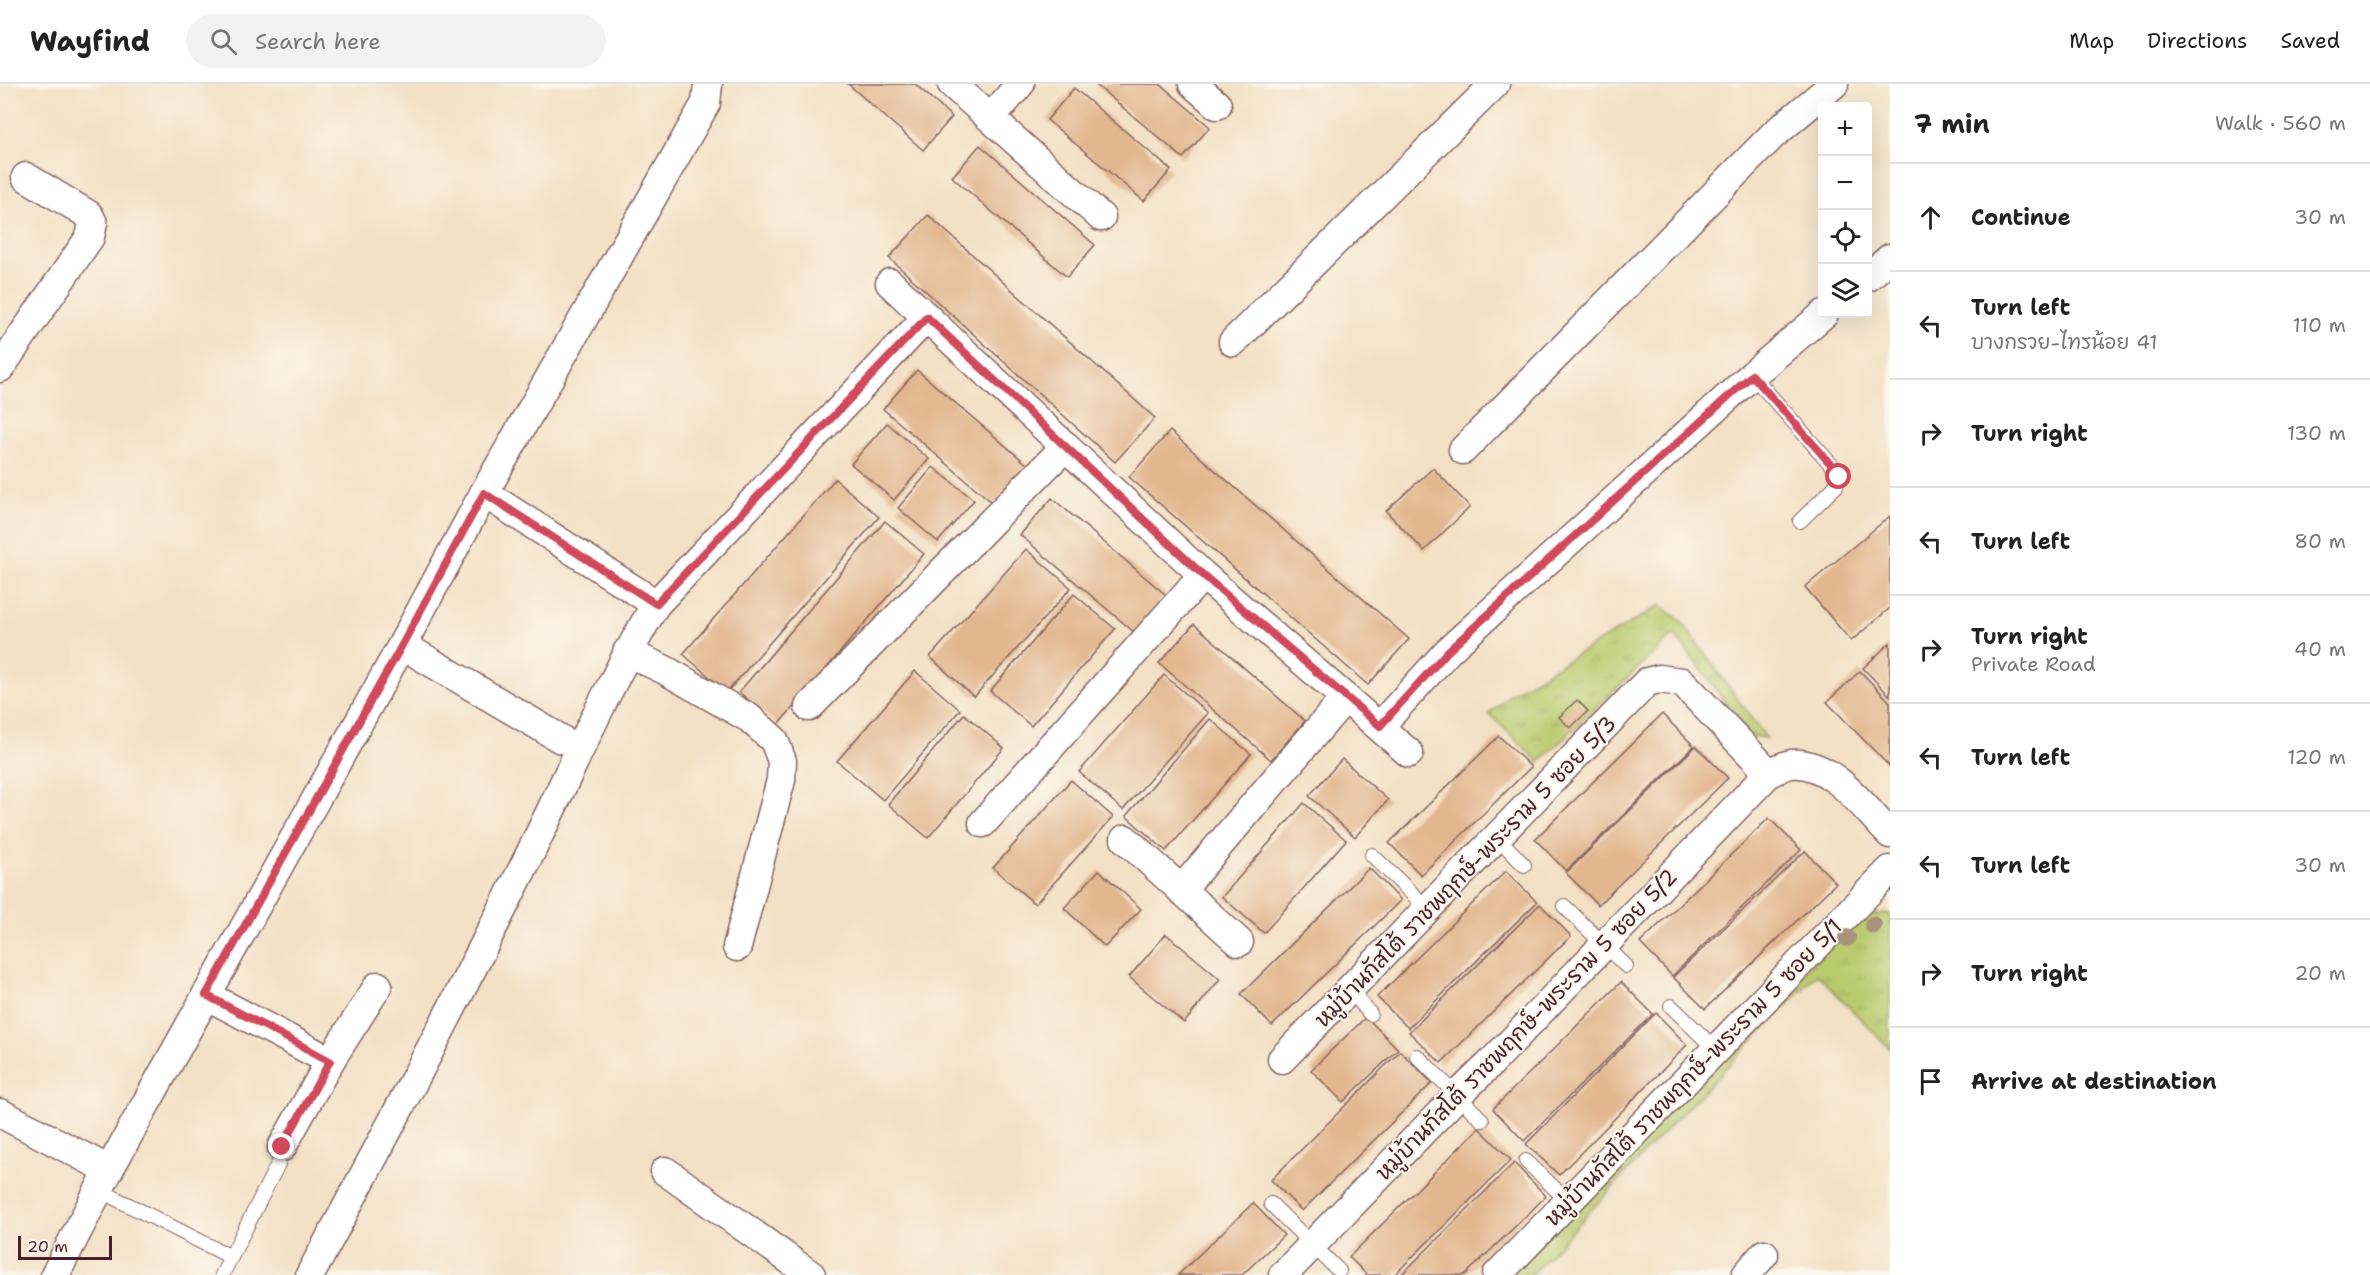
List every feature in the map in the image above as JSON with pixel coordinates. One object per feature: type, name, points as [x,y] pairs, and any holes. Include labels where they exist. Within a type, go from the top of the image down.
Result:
[{"type":"street","points":[[55,1275],[104,1180],[402,645],[484,493],[706,103],[708,84]]},
{"type":"street","points":[[952,84],[1101,217]]},
{"type":"street","points":[[991,118],[1020,84]]},
{"type":"street","points":[[1193,84],[1217,105]]},
{"type":"street","points":[[1233,342],[1495,84]]},
{"type":"street","points":[[1463,450],[1773,135],[1834,84]]},
{"type":"street","points":[[0,368],[90,237],[93,224],[89,215],[26,177]]},
{"type":"street","points":[[1872,274],[1890,258]]},
{"type":"street","points":[[890,283],[1203,575],[1409,753]]},
{"type":"street","points":[[310,1275],[381,1145],[525,863],[627,652],[656,604],[927,317]]},
{"type":"street","points":[[1380,726],[1448,651],[1752,375],[1819,318]]},
{"type":"street","points":[[809,707],[1066,446]]},
{"type":"street","points":[[484,493],[656,604]]},
{"type":"street","points":[[983,823],[1203,575]]},
{"type":"street","points":[[402,645],[561,739]]},
{"type":"street","points":[[627,652],[664,670],[748,718],[774,740],[782,761],[781,780],[737,947]]},
{"type":"street","name":"หมู่บ้านกัสโต้ ราชพฤกษ์-พระราม 5 ซอย 5/3","points":[[1282,1059],[1647,682],[1659,679],[1682,682],[1769,773]]},
{"type":"street","points":[[1181,890],[1345,698]]},
{"type":"street","points":[[1769,773],[1790,764],[1811,765],[1831,775],[1890,834]]},
{"type":"street","name":"หมู่บ้านกัสโต้ ราชพฤกษ์-พระราม 5 ซอย 5/2","points":[[1283,1275],[1490,1064],[1769,773]]},
{"type":"street","points":[[1125,839],[1239,942]]},
{"type":"street","name":"หมู่บ้านกัสโต้ ราชพฤกษ์-พระราม 5 ซอย 5/1","points":[[1497,1275],[1890,870]]},
{"type":"street","points":[[280,1155],[330,1061],[378,986]]},
{"type":"street","points":[[206,995],[330,1061]]},
{"type":"street","points":[[0,1113],[104,1180]]},
{"type":"street","points":[[665,1171],[811,1275]]},
{"type":"lane","points":[[1752,375],[1836,470],[1839,477],[1836,486],[1800,521]]},
{"type":"lane","points":[[1497,837],[1524,865]]},
{"type":"lane","points":[[1372,855],[1428,909]]},
{"type":"lane","points":[[1564,906],[1626,966]]},
{"type":"lane","points":[[1350,989],[1370,1014]]},
{"type":"lane","points":[[1671,1006],[1715,1049]]},
{"type":"lane","points":[[1418,1056],[1482,1120]]},
{"type":"lane","points":[[222,1275],[280,1155]]},
{"type":"lane","points":[[1526,1161],[1568,1201]]},
{"type":"lane","points":[[104,1180],[231,1257]]},
{"type":"lane","points":[[1271,1204],[1339,1271]]},
{"type":"green space","points":[[1661,605],[1682,622],[1766,738],[1751,736],[1674,634],[1539,762],[1489,714],[1510,694]]},
{"type":"green space","points":[[1890,914],[1890,1049],[1817,974],[1664,1132],[1531,1275],[1509,1275],[1852,922],[1872,915]]},
{"type":"building","points":[[848,84],[915,84],[952,117],[923,150]]},
{"type":"building","points":[[1095,84],[1160,84],[1210,127],[1183,158]]},
{"type":"building","points":[[1074,88],[1171,170],[1144,201],[1047,120]]},
{"type":"building","points":[[980,145],[1095,245],[1067,277],[952,177]]},
{"type":"building","points":[[928,215],[1155,418],[1115,462],[889,258]]},
{"type":"building","points":[[917,370],[1029,466],[995,505],[883,409]]},
{"type":"building","points":[[887,423],[929,459],[894,500],[851,464]]},
{"type":"building","points":[[1170,431],[1409,639],[1368,685],[1129,477]]},
{"type":"building","points":[[933,467],[974,500],[938,542],[898,508]]},
{"type":"building","points":[[1433,468],[1470,507],[1424,551],[1386,511]]},
{"type":"building","points":[[835,479],[879,517],[727,692],[683,654]]},
{"type":"building","points":[[1052,498],[1166,595],[1134,632],[1020,535]]},
{"type":"building","points":[[1890,516],[1890,608],[1851,641],[1805,587]]},
{"type":"building","points":[[885,521],[924,554],[778,725],[739,692]]},
{"type":"building","points":[[1026,549],[1071,588],[974,697],[930,657]]},
{"type":"building","points":[[1074,594],[1115,629],[1031,726],[990,691]]},
{"type":"building","points":[[1194,624],[1305,721],[1271,760],[1159,663]]},
{"type":"building","points":[[1890,643],[1890,696],[1863,668]]},
{"type":"building","points":[[915,671],[960,710],[883,800],[837,761]]},
{"type":"building","points":[[1860,671],[1890,702],[1890,767],[1827,702]]},
{"type":"building","points":[[1164,675],[1208,713],[1123,810],[1079,772]]},
{"type":"building","points":[[1577,700],[1588,711],[1570,728],[1559,717]]},
{"type":"building","points":[[964,714],[1004,748],[928,838],[888,804]]},
{"type":"building","points":[[1662,714],[1694,746],[1566,871],[1535,839]]},
{"type":"building","points":[[1210,719],[1251,754],[1166,851],[1126,816]]},
{"type":"building","points":[[1499,736],[1531,767],[1421,875],[1389,843]]},
{"type":"building","points":[[1696,746],[1728,778],[1598,905],[1566,873]]},
{"type":"building","points":[[1342,759],[1388,800],[1355,837],[1309,796]]},
{"type":"building","points":[[1071,780],[1113,817],[1035,904],[993,868]]},
{"type":"building","points":[[1304,803],[1346,840],[1264,933],[1222,897]]},
{"type":"building","points":[[1769,818],[1801,850],[1672,976],[1640,943]]},
{"type":"building","points":[[1805,851],[1836,883],[1705,1009],[1673,977]]},
{"type":"building","points":[[1369,868],[1401,900],[1272,1026],[1241,994]]},
{"type":"building","points":[[1099,870],[1141,909],[1105,947],[1064,908]]},
{"type":"building","points":[[1506,871],[1537,902],[1408,1028],[1377,997]]},
{"type":"building","points":[[1540,904],[1571,936],[1441,1063],[1409,1032]]},
{"type":"building","points":[[1166,934],[1220,979],[1184,1023],[1129,977]]},
{"type":"building","points":[[1621,982],[1653,1014],[1524,1141],[1493,1109]]},
{"type":"building","points":[[1656,1013],[1687,1045],[1559,1175],[1526,1144]]},
{"type":"building","points":[[1366,1017],[1398,1049],[1343,1102],[1311,1070]]},
{"type":"building","points":[[1400,1051],[1432,1083],[1302,1211],[1271,1180]]},
{"type":"building","points":[[1479,1128],[1511,1160],[1394,1275],[1367,1275],[1349,1257]]},
{"type":"building","points":[[1514,1163],[1546,1196],[1528,1214],[1465,1275],[1401,1275]]},
{"type":"building","points":[[1253,1203],[1284,1235],[1242,1275],[1178,1275]]},
{"type":"route","points":[[282,1147],[330,1061],[206,995],[402,645],[484,493],[656,604],[927,317],[1203,575],[1380,726],[1448,651],[1752,375],[1836,470],[1839,477]]}]
